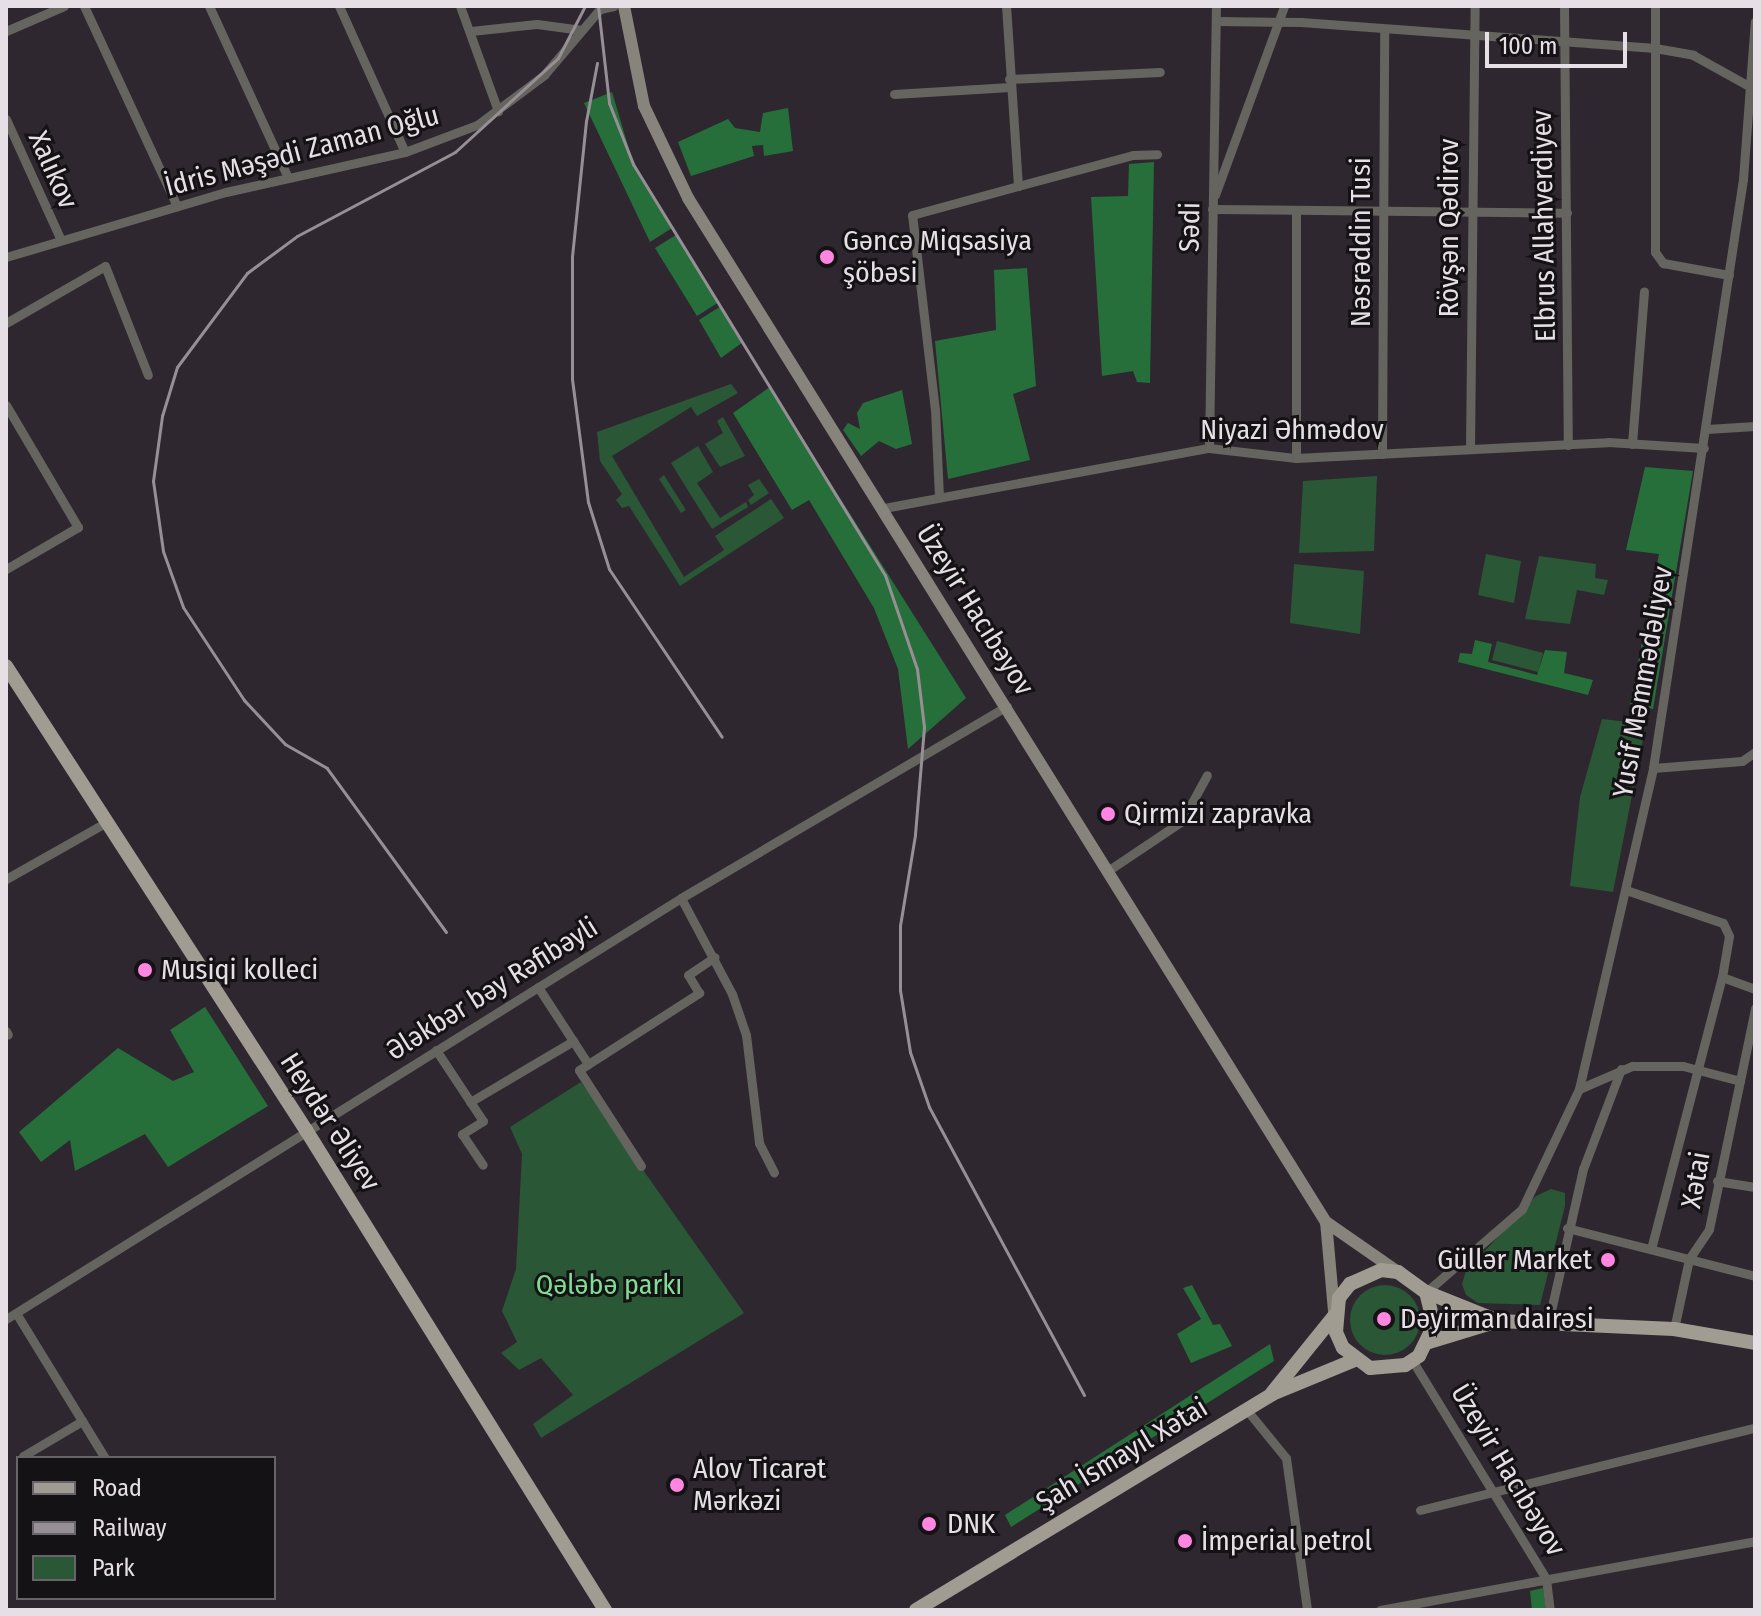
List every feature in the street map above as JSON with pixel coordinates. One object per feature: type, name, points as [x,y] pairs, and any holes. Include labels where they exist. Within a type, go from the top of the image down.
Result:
[{"type":"main road","name":"Üzeyir Hacıbəyov","points":[[624,6],[644,106],[688,198],[884,508],[1326,1222]]},
{"type":"main road","name":"Heydər Əliyev","points":[[6,666],[306,1130],[605,1610]]},
{"type":"main road","points":[[1326,1222],[1426,1292],[1498,1321],[1674,1329],[1755,1343]]},
{"type":"main road","points":[[1326,1222],[1336,1332],[1355,1360]]},
{"type":"main road","points":[[1272,1394],[1335,1315],[1350,1284],[1372,1272],[1398,1272]]},
{"type":"main road","points":[[1272,1394],[1355,1360],[1388,1369],[1412,1360],[1429,1342],[1434,1325],[1426,1292]]},
{"type":"main road","points":[[1429,1342],[1498,1321]]},
{"type":"main road","name":"Şah İsmayıl Xətai","points":[[916,1610],[1272,1394]]},
{"type":"street","points":[[6,31],[64,6]]},
{"type":"street","points":[[84,6],[177,206]]},
{"type":"street","points":[[209,6],[288,178]]},
{"type":"street","points":[[339,6],[405,152]]},
{"type":"street","points":[[460,6],[498,111]]},
{"type":"street","name":"İdris Məşədi Zaman Oğlu","points":[[6,257],[177,206],[405,152],[477,125],[544,75],[600,9],[614,6]]},
{"type":"street","points":[[1006,6],[1018,186]]},
{"type":"street","name":"Sədi","points":[[1209,448],[1216,6]]},
{"type":"street","points":[[1284,6],[1212,205],[1471,214],[1567,213]]},
{"type":"street","name":"Rövşən Qədirov","points":[[1470,449],[1472,38],[1475,6]]},
{"type":"street","name":"Elbrus Allahverdiyev","points":[[1564,6],[1568,445]]},
{"type":"street","points":[[1655,6],[1655,252],[1663,263],[1729,275]]},
{"type":"street","points":[[1216,21],[1278,21],[1472,38],[1655,48],[1693,55],[1747,85]]},
{"type":"street","name":"Yusif Məmmədəliyev","points":[[1426,1292],[1522,1209],[1579,1089],[1653,768],[1743,179],[1747,85],[1755,21]]},
{"type":"street","points":[[471,31],[537,24],[582,30]]},
{"type":"street","name":"Nəsrəddin Tusi","points":[[1382,454],[1384,30]]},
{"type":"street","points":[[894,94],[1160,72]]},
{"type":"street","name":"Xalıkov","points":[[6,119],[61,240]]},
{"type":"street","points":[[939,497],[935,410],[912,215],[1133,155],[1157,154]]},
{"type":"street","points":[[1743,179],[1755,181]]},
{"type":"street","points":[[1296,210],[1296,458]]},
{"type":"street","points":[[6,323],[105,266],[148,375]]},
{"type":"street","points":[[1632,444],[1644,291]]},
{"type":"street","points":[[6,405],[78,527],[6,569]]},
{"type":"street","points":[[1707,429],[1755,426]]},
{"type":"street","name":"Niyazi Əhmədov","points":[[884,508],[1209,448],[1296,458],[1568,445],[1632,444],[1704,448]]},
{"type":"street","name":"Ələkbər bəy Rəfibəyli","points":[[6,1319],[681,898],[1007,706]]},
{"type":"street","points":[[1653,768],[1742,761],[1755,752]]},
{"type":"street","points":[[1109,870],[1182,821],[1207,775]]},
{"type":"street","points":[[6,879],[105,823]]},
{"type":"street","points":[[1626,890],[1723,923],[1729,936],[1722,977],[1695,1069],[1651,1249]]},
{"type":"street","points":[[681,898],[715,957],[746,1035],[759,1143],[774,1172]]},
{"type":"street","points":[[641,1166],[579,1070],[699,993],[688,975],[715,957]]},
{"type":"street","points":[[1722,977],[1755,989]]},
{"type":"street","points":[[538,987],[588,1064]]},
{"type":"street","name":"Xətai","points":[[1674,1329],[1689,1259],[1709,1229],[1717,1181],[1752,1036],[1755,1008]]},
{"type":"street","points":[[470,1102],[573,1041]]},
{"type":"street","points":[[436,1050],[483,1121],[462,1134],[483,1165]]},
{"type":"street","points":[[1579,1089],[1621,1069],[1653,1065],[1695,1069],[1740,1081]]},
{"type":"street","points":[[1548,1324],[1567,1228],[1621,1069]]},
{"type":"street","points":[[1717,1181],[1755,1187]]},
{"type":"street","points":[[1567,1228],[1755,1274]]},
{"type":"street","points":[[16,1313],[104,1456]]},
{"type":"street","name":"Üzeyir Hacıbəyov","points":[[1412,1360],[1546,1579],[1550,1610]]},
{"type":"street","points":[[1246,1409],[1286,1458],[1307,1610]]},
{"type":"street","points":[[23,1456],[82,1421]]},
{"type":"street","points":[[1420,1510],[1755,1428]]},
{"type":"street","points":[[1380,1610],[1755,1541]]},
{"type":"green space","points":[[612,92],[634,166],[672,228],[650,242],[584,103]]},
{"type":"green space","points":[[788,108],[793,151],[764,156],[763,145],[752,146],[754,156],[691,176],[678,142],[728,119],[735,128],[760,132],[763,113]]},
{"type":"green space","points":[[1154,162],[1150,383],[1137,382],[1133,371],[1102,376],[1091,197],[1128,196],[1129,164]]},
{"type":"green space","points":[[676,235],[719,302],[697,316],[655,248]]},
{"type":"green space","points":[[1027,268],[1036,386],[1013,394],[1030,460],[948,479],[935,341],[996,330],[994,270]]},
{"type":"green space","points":[[721,306],[743,342],[721,358],[699,320]]},
{"type":"green space","points":[[731,384],[738,393],[697,416],[691,407],[612,456],[684,577],[724,550],[715,536],[771,499],[784,518],[680,586],[629,506],[622,508],[616,500],[622,494],[600,461],[597,432]]},
{"type":"green space","points":[[770,387],[966,698],[908,749],[898,669],[874,608],[809,500],[792,510],[733,413]]},
{"type":"green space","points":[[902,390],[912,444],[896,449],[879,441],[861,456],[843,430],[848,423],[860,429],[857,413],[863,403]]},
{"type":"green space","points":[[723,417],[745,456],[720,467],[705,444],[723,433],[717,421]]},
{"type":"green space","points":[[698,446],[713,472],[697,483],[720,518],[746,502],[748,507],[712,529],[671,463]]},
{"type":"green space","points":[[1645,467],[1693,471],[1653,709],[1630,704],[1659,554],[1626,550]]},
{"type":"green space","points":[[664,475],[686,510],[681,513],[659,479]]},
{"type":"green space","points":[[1377,476],[1374,551],[1299,553],[1303,481]]},
{"type":"green space","points":[[759,479],[769,493],[751,505],[748,500],[754,495],[748,485]]},
{"type":"green space","points":[[1486,554],[1521,561],[1514,603],[1478,595]]},
{"type":"green space","points":[[1539,556],[1596,564],[1595,578],[1608,580],[1604,595],[1577,590],[1570,624],[1525,619]]},
{"type":"green space","points":[[1294,564],[1364,571],[1360,634],[1290,623]]},
{"type":"green space","points":[[1475,640],[1492,644],[1488,662],[1537,675],[1545,650],[1567,652],[1564,673],[1593,680],[1588,695],[1458,662],[1460,653],[1472,654]]},
{"type":"green space","points":[[1497,641],[1543,653],[1538,672],[1492,660]]},
{"type":"green space","points":[[1602,719],[1646,724],[1613,892],[1570,886],[1580,797]]},
{"type":"green space","points":[[205,1007],[268,1106],[168,1167],[145,1134],[75,1171],[70,1140],[41,1162],[19,1132],[118,1048],[173,1081],[194,1072],[170,1030]]},
{"type":"green space","name":"Qələbə parkı","points":[[581,1082],[744,1313],[541,1438],[533,1424],[573,1395],[541,1358],[519,1370],[501,1353],[517,1342],[502,1311],[516,1269],[522,1154],[510,1127]]},
{"type":"green space","points":[[1551,1189],[1565,1193],[1565,1206],[1540,1305],[1478,1303],[1466,1295],[1462,1284],[1466,1271],[1536,1196]]},
{"type":"green space","points":[[1192,1285],[1213,1325],[1220,1324],[1232,1346],[1191,1363],[1177,1334],[1201,1319],[1183,1288]]},
{"type":"green space","points":[[1392,1285],[1414,1300],[1420,1320],[1418,1334],[1410,1345],[1399,1353],[1378,1355],[1360,1345],[1352,1334],[1350,1313],[1360,1295],[1371,1287]]},
{"type":"green space","points":[[1270,1344],[1274,1361],[1011,1527],[1005,1515]]},
{"type":"green space","points":[[1543,1588],[1546,1610],[1532,1610],[1530,1591]]},
{"type":"railway","points":[[446,932],[327,768],[285,744],[244,700],[183,607],[163,551],[153,481],[162,416],[177,367],[247,273],[297,236],[455,152],[558,58],[585,6]]},
{"type":"railway","points":[[598,6],[609,103],[633,164],[885,575],[917,669],[924,727],[915,835],[900,926],[900,990],[910,1052],[929,1107],[1084,1395]]},
{"type":"railway","points":[[597,63],[586,121],[572,256],[572,379],[588,502],[609,569],[722,737]]},
{"type":"place","name":"Gəncə Miqsasiya şöbəsi","points":[[827,257]]},
{"type":"place","name":"Qirmizi zapravka","points":[[1108,814]]},
{"type":"place","name":"Musiqi kolleci","points":[[145,970]]},
{"type":"place","name":"Güllər Market","points":[[1608,1260]]},
{"type":"place","name":"Dəyirman dairəsi","points":[[1384,1319]]},
{"type":"place","name":"Alov Ticarət Mərkəzi","points":[[677,1485]]},
{"type":"place","name":"DNK","points":[[929,1524]]},
{"type":"place","name":"İmperial petrol","points":[[1185,1541]]}]
